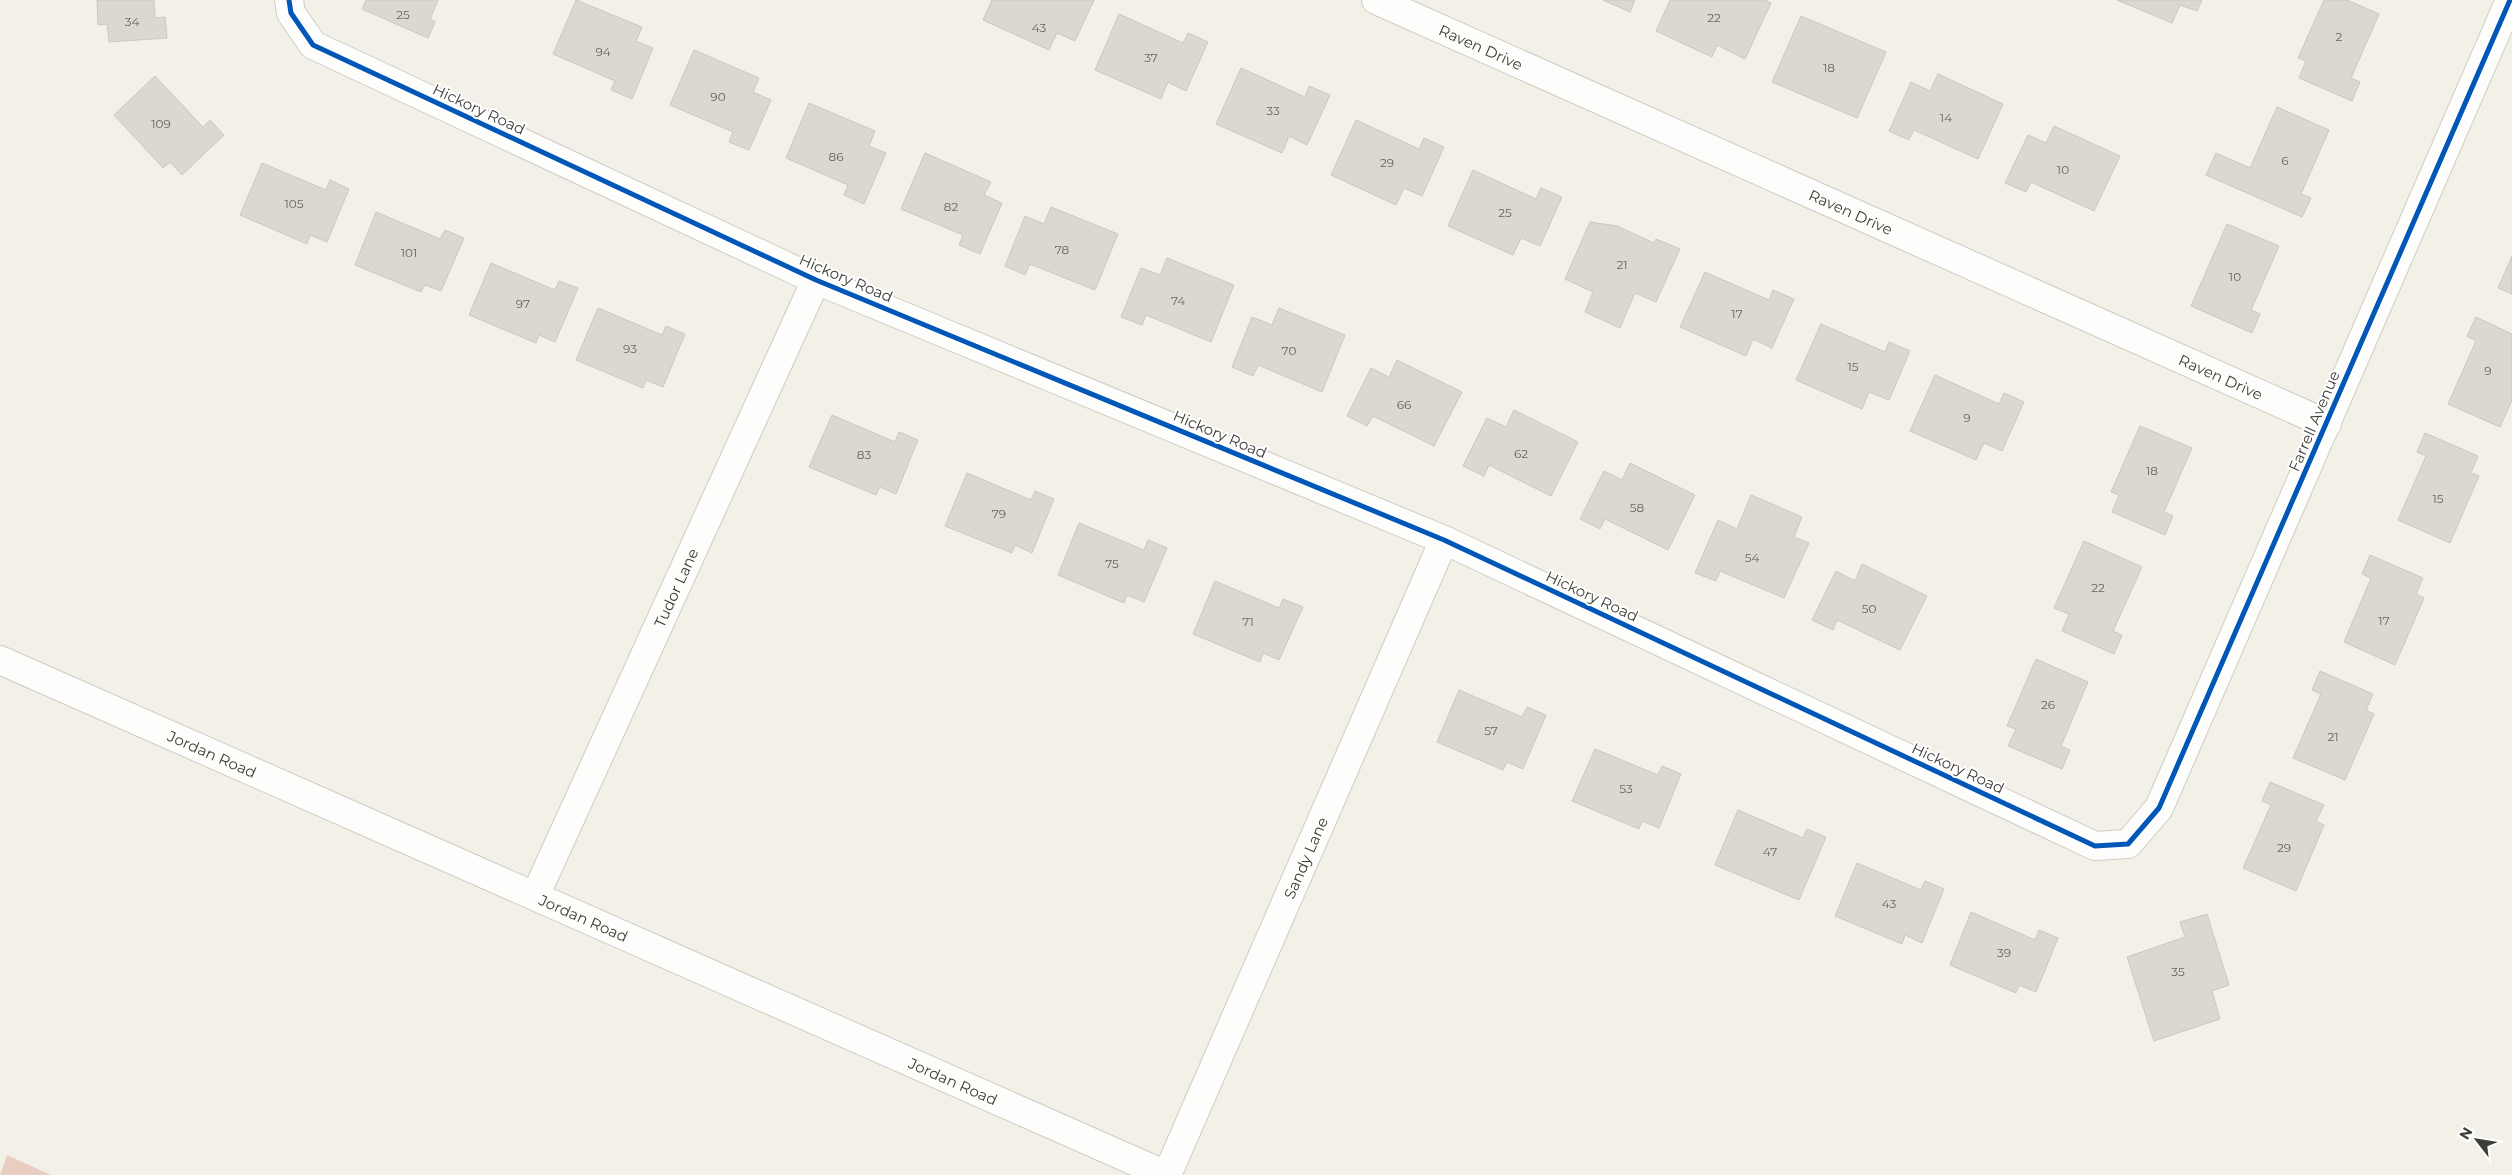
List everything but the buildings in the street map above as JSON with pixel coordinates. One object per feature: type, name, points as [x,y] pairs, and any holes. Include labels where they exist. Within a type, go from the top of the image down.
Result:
[{"type":"street","name":"Hickory Road","points":[[289,0],[291,13],[313,45],[816,280],[1444,540],[2095,846],[2128,844]]},
{"type":"street","name":"Raven Drive","points":[[1376,0],[2327,424]]},
{"type":"street","name":"Farrell Avenue","points":[[2128,844],[2160,808],[2510,0]]},
{"type":"street","name":"Tudor Lane","points":[[535,896],[816,280]]},
{"type":"street","name":"Sandy Lane","points":[[1166,1175],[1444,540]]},
{"type":"street","name":"Jordan Road","points":[[0,660],[1166,1175]]},
{"type":"shaded area","points":[[7,1155],[51,1175],[0,1175]]},
{"type":"cycle path","points":[[289,0],[291,13],[313,45],[816,280],[1444,540],[2095,846],[2128,844],[2159,808],[2510,0]]}]
